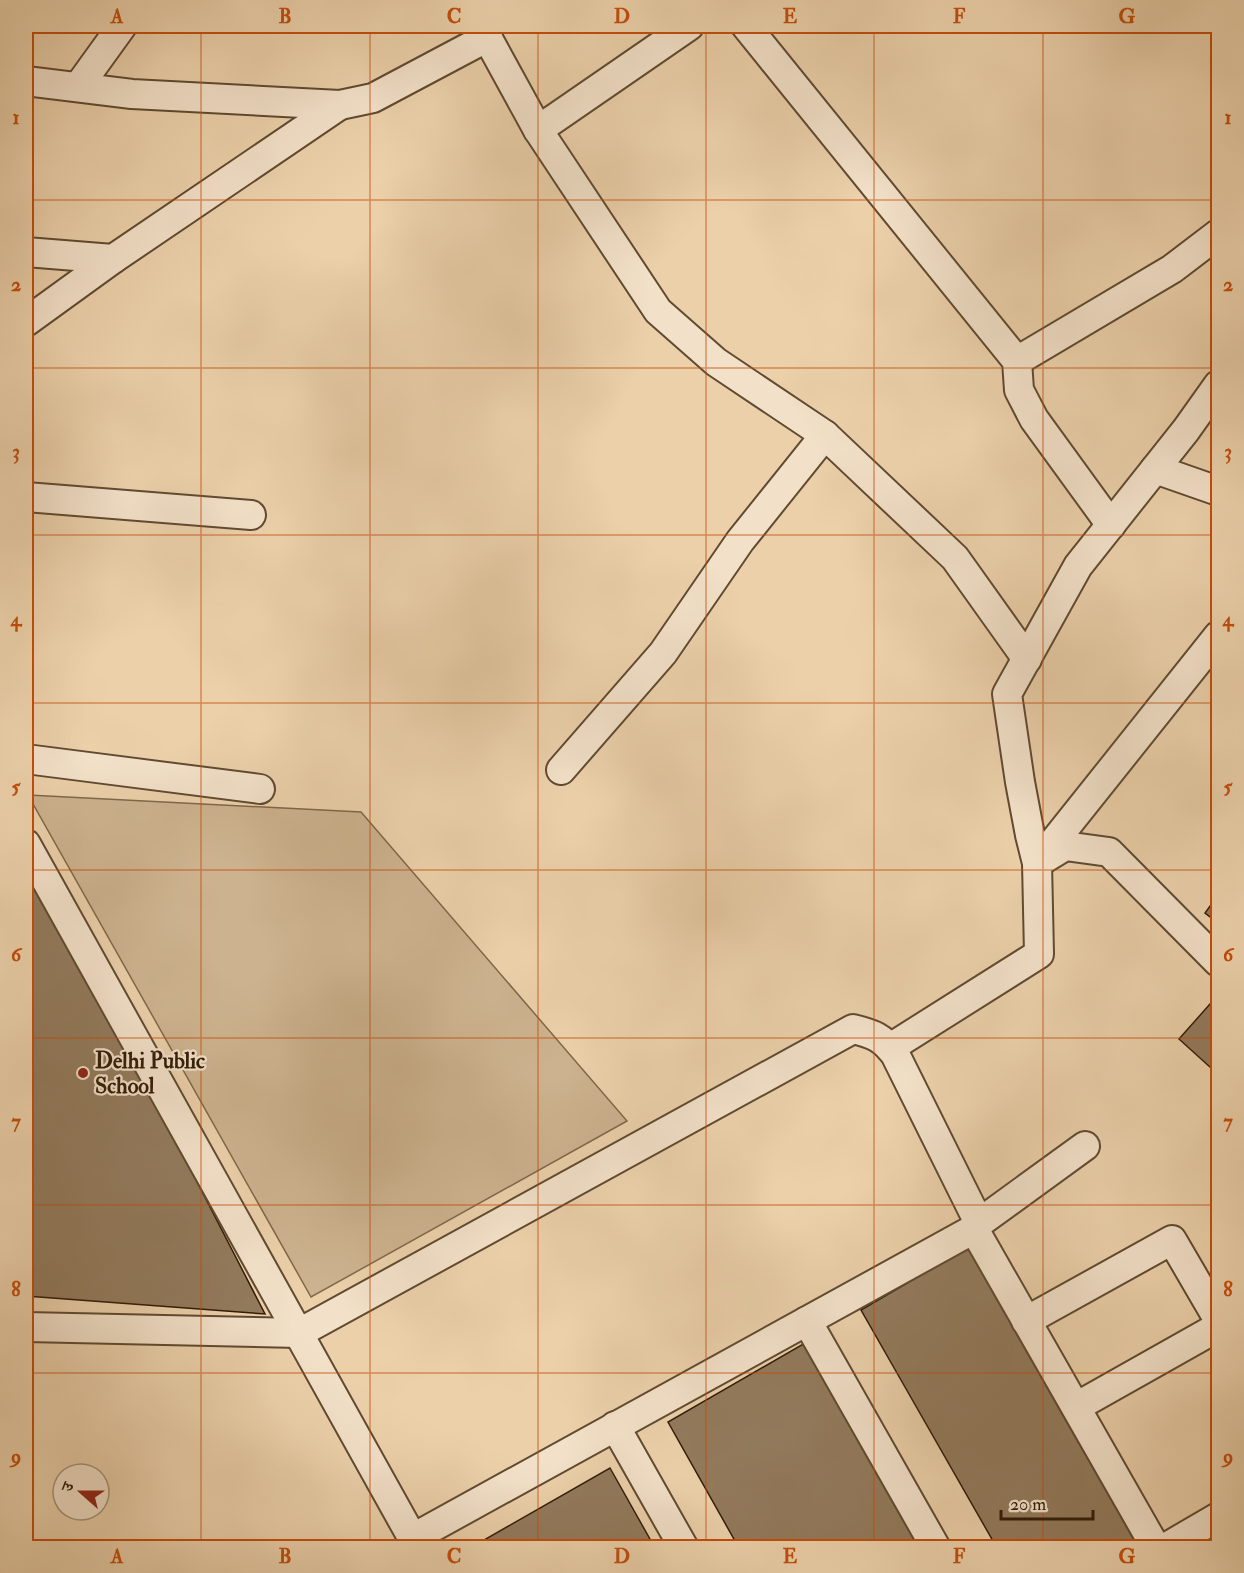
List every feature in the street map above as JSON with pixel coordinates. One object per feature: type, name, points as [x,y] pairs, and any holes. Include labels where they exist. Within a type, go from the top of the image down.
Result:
[{"type":"street","points":[[78,87],[122,26]]},
{"type":"street","points":[[538,129],[689,26]]},
{"type":"street","points":[[746,26],[1017,361],[1019,390],[1034,419],[1111,525]]},
{"type":"street","points":[[26,81],[132,94],[340,105],[373,98],[485,31],[538,129],[658,311],[716,362],[825,435],[955,558],[1027,659]]},
{"type":"street","points":[[26,322],[113,259],[340,105]]},
{"type":"street","points":[[1017,361],[1172,269],[1218,234]]},
{"type":"street","points":[[26,252],[113,259]]},
{"type":"street","points":[[890,1048],[1040,954],[1037,863],[1020,782],[1007,694],[1078,566],[1218,385]]},
{"type":"street","points":[[561,770],[663,653],[740,541],[825,435]]},
{"type":"street","points":[[1155,469],[1218,491]]},
{"type":"street","points":[[26,496],[251,515]]},
{"type":"street","points":[[1037,863],[1218,636]]},
{"type":"street","points":[[26,759],[260,789]]},
{"type":"street","points":[[26,844],[416,1543],[615,1426],[976,1226],[1085,1146]]},
{"type":"street","points":[[1037,863],[1065,846],[1109,852],[1218,962]]},
{"type":"street","points":[[26,1327],[299,1333],[854,1029],[876,1035],[890,1048],[976,1226],[1026,1321],[1156,1548]]},
{"type":"street","points":[[1026,1321],[1172,1240],[1218,1319]]},
{"type":"street","points":[[807,1321],[936,1548]]},
{"type":"street","points":[[1076,1407],[1218,1327]]},
{"type":"street","points":[[615,1426],[684,1548]]},
{"type":"street","points":[[1165,1548],[1218,1517]]},
{"type":"shaded area","points":[[28,795],[361,812],[627,1121],[311,1297]]},
{"type":"building","name":"Delhi Public School","points":[[26,849],[265,1314],[26,1296]]},
{"type":"building","points":[[1218,895],[1218,923],[1205,913]]},
{"type":"building","points":[[1218,995],[1218,1059],[1211,1068],[1179,1039]]},
{"type":"building","points":[[974,1244],[1147,1548],[997,1548],[861,1310]]},
{"type":"building","points":[[805,1343],[920,1548],[739,1548],[668,1422]]},
{"type":"building","points":[[610,1468],[655,1548],[488,1548],[484,1540]]},
{"type":"place","name":"Delhi Public School","points":[[83,1073]]}]
